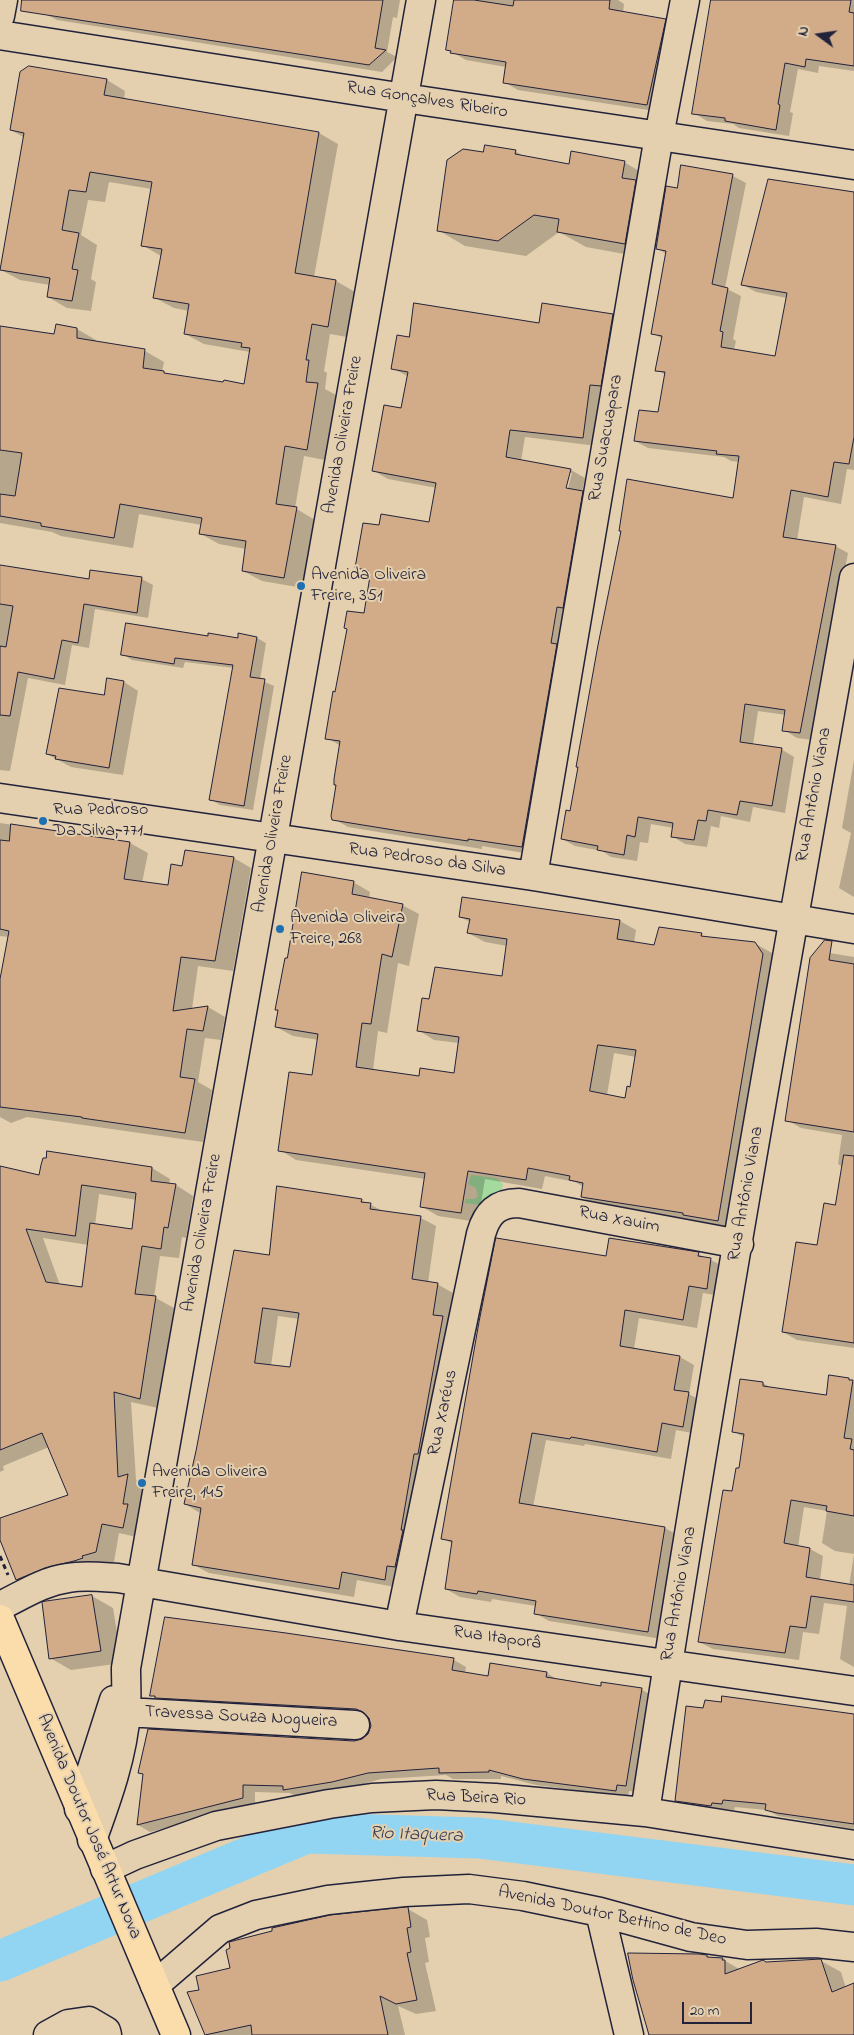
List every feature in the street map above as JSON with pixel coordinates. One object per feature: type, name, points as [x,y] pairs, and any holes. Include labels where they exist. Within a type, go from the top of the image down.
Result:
[{"type":"main road","name":"Avenida Doutor José Artur Nova","points":[[0,1619],[92,1840],[144,1955],[176,2035]]},
{"type":"street","points":[[0,16],[3,0]]},
{"type":"street","name":"Avenida Oliveira Freire","points":[[79,1809],[111,1707],[126,1668],[421,0]]},
{"type":"street","name":"Rua Suacuapara","points":[[533,876],[659,136],[684,0]]},
{"type":"street","name":"Rua Gonçalves Ribeiro","points":[[0,35],[854,165]]},
{"type":"street","name":"Rua Antônio Viana","points":[[645,1812],[668,1663],[793,920],[846,666],[854,578]]},
{"type":"street","name":"Rua Pedroso da Silva","points":[[0,798],[533,876],[854,929]]},
{"type":"street","name":"Rua Xauim","points":[[499,1205],[519,1203],[739,1244]]},
{"type":"street","name":"Rua Xaréus","points":[[399,1626],[481,1234],[490,1213],[499,1205]]},
{"type":"street","name":"Rua Itaporâ","points":[[0,1606],[44,1585],[67,1578],[91,1576],[142,1582],[399,1626],[854,1691]]},
{"type":"street","name":"Avenida Oliveira Freire","points":[[92,1840],[118,1756],[126,1712],[126,1668]]},
{"type":"street","name":"Travessa Souza Nogueira","points":[[126,1712],[355,1725]]},
{"type":"street","name":"Rua Beira Rio","points":[[109,1876],[135,1855],[216,1826],[329,1804],[372,1798],[436,1795],[495,1798],[645,1812],[854,1845]]},
{"type":"street","name":"Avenida Doutor Bettino de Deo","points":[[155,1985],[220,1929],[256,1915],[328,1900],[404,1892],[469,1889],[523,1896],[600,1912],[691,1938],[747,1945],[816,1943],[854,1947]]},
{"type":"street","points":[[600,1912],[628,2035]]},
{"type":"street","points":[[48,2035],[68,2024],[89,2021],[106,2031],[107,2035]]},
{"type":"green space","points":[[471,1175],[496,1178],[503,1184],[498,1204],[487,1206],[465,1203],[466,1199],[475,1199],[478,1196],[476,1188],[468,1184]]},
{"type":"building","points":[[22,0],[383,0],[375,48],[386,50],[369,65],[21,11]]},
{"type":"building","points":[[454,0],[474,0],[513,6],[514,0],[610,0],[609,9],[666,19],[647,105],[503,83],[506,62],[450,53],[451,51],[446,50]]},
{"type":"building","points":[[711,0],[851,0],[849,12],[854,13],[854,66],[806,59],[805,67],[785,63],[776,130],[725,121],[725,118],[692,114]]},
{"type":"building","points":[[29,66],[107,79],[104,95],[319,132],[295,273],[336,280],[328,327],[312,324],[306,360],[309,360],[306,382],[318,383],[307,450],[285,446],[276,504],[297,507],[284,578],[242,571],[246,541],[199,534],[202,518],[120,504],[114,538],[41,526],[41,523],[0,516],[0,494],[15,496],[22,453],[0,450],[0,326],[54,334],[56,324],[77,328],[77,338],[145,349],[143,368],[164,371],[164,373],[244,384],[250,348],[241,347],[242,343],[184,334],[189,304],[153,298],[162,249],[141,246],[152,182],[90,172],[86,192],[69,190],[62,230],[79,233],[72,269],[78,270],[72,301],[47,297],[50,278],[0,270],[24,133],[10,130],[20,72]]},
{"type":"building","points":[[485,145],[516,150],[515,154],[569,164],[571,151],[625,161],[622,178],[636,180],[625,244],[557,232],[559,219],[534,215],[498,241],[437,231],[447,160],[463,149],[483,152]]},
{"type":"building","points":[[681,165],[733,174],[712,284],[728,288],[720,331],[723,332],[721,347],[775,356],[787,293],[741,285],[768,179],[854,192],[854,437],[849,464],[834,462],[828,497],[791,490],[783,537],[836,545],[800,733],[782,731],[785,710],[745,704],[740,742],[782,748],[772,806],[740,801],[737,815],[708,810],[706,821],[698,820],[694,840],[671,837],[673,823],[638,817],[635,837],[627,835],[624,855],[597,850],[598,846],[561,839],[566,810],[570,811],[598,645],[621,531],[619,531],[627,479],[733,498],[739,456],[716,454],[717,451],[634,441],[639,410],[658,412],[665,372],[655,371],[662,336],[651,334],[666,251],[656,249],[666,186],[677,188]]},
{"type":"building","points":[[414,303],[539,323],[542,303],[613,314],[601,386],[590,385],[583,438],[510,430],[506,457],[571,469],[566,488],[583,491],[563,608],[557,607],[551,643],[557,644],[522,847],[468,839],[468,841],[332,820],[331,816],[340,741],[325,739],[333,691],[335,692],[347,629],[344,628],[347,611],[364,613],[370,576],[368,575],[368,570],[355,568],[363,523],[379,525],[381,514],[429,522],[436,483],[372,471],[384,405],[401,408],[408,372],[391,369],[397,335],[409,337]]},
{"type":"building","points":[[0,565],[89,579],[90,570],[142,577],[137,613],[84,604],[78,643],[62,640],[54,679],[18,672],[10,716],[0,715],[0,646],[6,647],[13,606],[0,604]]},
{"type":"building","points":[[126,623],[208,636],[208,633],[238,638],[238,633],[257,637],[250,677],[265,679],[244,806],[209,800],[233,665],[175,658],[174,664],[121,655]]},
{"type":"building","points":[[107,678],[124,681],[109,768],[55,759],[56,756],[46,754],[59,688],[104,695]]},
{"type":"building","points":[[11,824],[130,842],[124,879],[168,885],[171,864],[182,866],[185,850],[234,857],[215,961],[181,957],[173,1011],[208,1006],[203,1031],[187,1029],[180,1077],[195,1079],[185,1133],[82,1117],[0,1107],[0,979],[9,931],[0,929],[0,840],[9,841]]},
{"type":"building","points":[[302,872],[354,881],[352,894],[403,904],[392,957],[382,954],[371,1024],[362,1023],[356,1067],[419,1076],[420,1068],[454,1073],[459,1037],[417,1031],[422,998],[429,999],[435,967],[502,976],[507,939],[467,933],[470,919],[459,917],[462,897],[620,920],[617,939],[654,945],[659,927],[702,933],[701,936],[755,942],[763,954],[718,1221],[683,1215],[683,1213],[581,1197],[583,1183],[569,1180],[570,1176],[528,1168],[526,1180],[468,1171],[461,1213],[420,1207],[425,1173],[278,1151],[289,1072],[312,1075],[318,1034],[275,1027],[278,1010],[275,1010],[285,958],[287,958]],"holes":[[[598,1045],[636,1050],[630,1087],[627,1086],[625,1098],[590,1091]]]},
{"type":"building","points":[[825,940],[832,941],[829,960],[854,964],[854,1132],[785,1121],[810,958]]},
{"type":"building","points":[[47,1151],[152,1167],[151,1181],[176,1184],[168,1228],[164,1227],[161,1249],[142,1246],[135,1294],[156,1296],[140,1399],[114,1392],[118,1477],[128,1474],[123,1504],[128,1504],[123,1528],[102,1524],[96,1552],[82,1556],[83,1558],[74,1561],[45,1568],[16,1580],[0,1540],[0,1518],[68,1495],[42,1433],[0,1450],[0,1166],[39,1175],[43,1158],[46,1158]],"holes":[[[82,1185],[136,1193],[132,1229],[90,1223],[82,1287],[46,1282],[26,1229],[75,1236]]]},
{"type":"building","points":[[844,1155],[854,1156],[854,1343],[782,1332],[796,1242],[817,1245],[824,1203],[835,1205]]},
{"type":"building","points":[[277,1186],[362,1199],[361,1202],[371,1203],[370,1209],[421,1216],[412,1279],[438,1283],[433,1315],[443,1316],[418,1454],[414,1454],[401,1530],[403,1530],[395,1567],[387,1566],[385,1580],[342,1572],[339,1589],[192,1565],[201,1508],[184,1504],[196,1451],[234,1250],[269,1255]],"holes":[[[263,1308],[299,1313],[290,1367],[255,1363]]]},
{"type":"building","points":[[496,1238],[606,1256],[609,1238],[699,1252],[698,1256],[711,1258],[707,1289],[689,1286],[683,1320],[625,1310],[620,1346],[680,1356],[674,1390],[689,1392],[683,1427],[662,1423],[657,1452],[571,1437],[570,1439],[532,1433],[519,1503],[665,1527],[648,1632],[534,1614],[536,1601],[478,1591],[477,1594],[445,1589],[452,1541],[441,1539],[479,1322]]},
{"type":"building","points":[[829,1375],[853,1380],[844,1438],[852,1439],[850,1449],[854,1450],[854,1516],[826,1511],[827,1506],[791,1500],[784,1543],[810,1548],[806,1577],[854,1585],[854,1602],[811,1596],[806,1628],[790,1626],[785,1653],[698,1642],[723,1490],[732,1491],[736,1468],[739,1468],[744,1434],[732,1432],[740,1379],[763,1382],[763,1386],[826,1395]]},
{"type":"building","points":[[92,1595],[101,1651],[49,1659],[42,1602]]},
{"type":"building","points":[[165,1617],[454,1658],[452,1670],[488,1676],[490,1663],[547,1672],[546,1677],[601,1686],[601,1682],[642,1688],[626,1786],[617,1785],[616,1791],[523,1779],[489,1770],[489,1772],[439,1773],[439,1768],[368,1773],[332,1782],[283,1790],[283,1786],[243,1785],[243,1798],[137,1825],[143,1774],[138,1773],[148,1729],[354,1741],[362,1739],[368,1734],[371,1726],[369,1718],[363,1712],[356,1709],[155,1698],[155,1696],[150,1696]]},
{"type":"building","points":[[722,1696],[854,1714],[854,1824],[777,1813],[765,1810],[766,1804],[723,1800],[722,1804],[712,1803],[711,1806],[675,1801],[686,1706],[703,1708],[705,1700],[721,1702]]},
{"type":"building","points":[[408,1907],[411,1927],[407,1928],[411,1952],[407,1953],[417,2000],[396,2004],[380,1996],[388,2035],[252,2035],[251,2025],[205,2035],[187,1992],[199,1990],[196,1976],[230,1968],[226,1950],[230,1948],[229,1942],[272,1931],[272,1928],[330,1915]]},
{"type":"building","points":[[628,1953],[699,1954],[707,1955],[707,1957],[723,1958],[722,1960],[725,1960],[725,1974],[763,1960],[766,1962],[821,1959],[832,1992],[854,1983],[854,2035],[649,2035],[633,1980]]},
{"type":"waterway","name":"Rio Itaquera","points":[[0,1961],[306,1833],[479,1838],[854,1885]]},
{"type":"place","name":"Avenida Oliveira Freire, 351","points":[[301,586]]},
{"type":"place","name":"Rua Pedroso Da Silva, 771","points":[[43,821]]},
{"type":"place","name":"Avenida Oliveira Freire, 268","points":[[280,929]]},
{"type":"place","name":"Avenida Oliveira Freire, 145","points":[[142,1483]]}]
